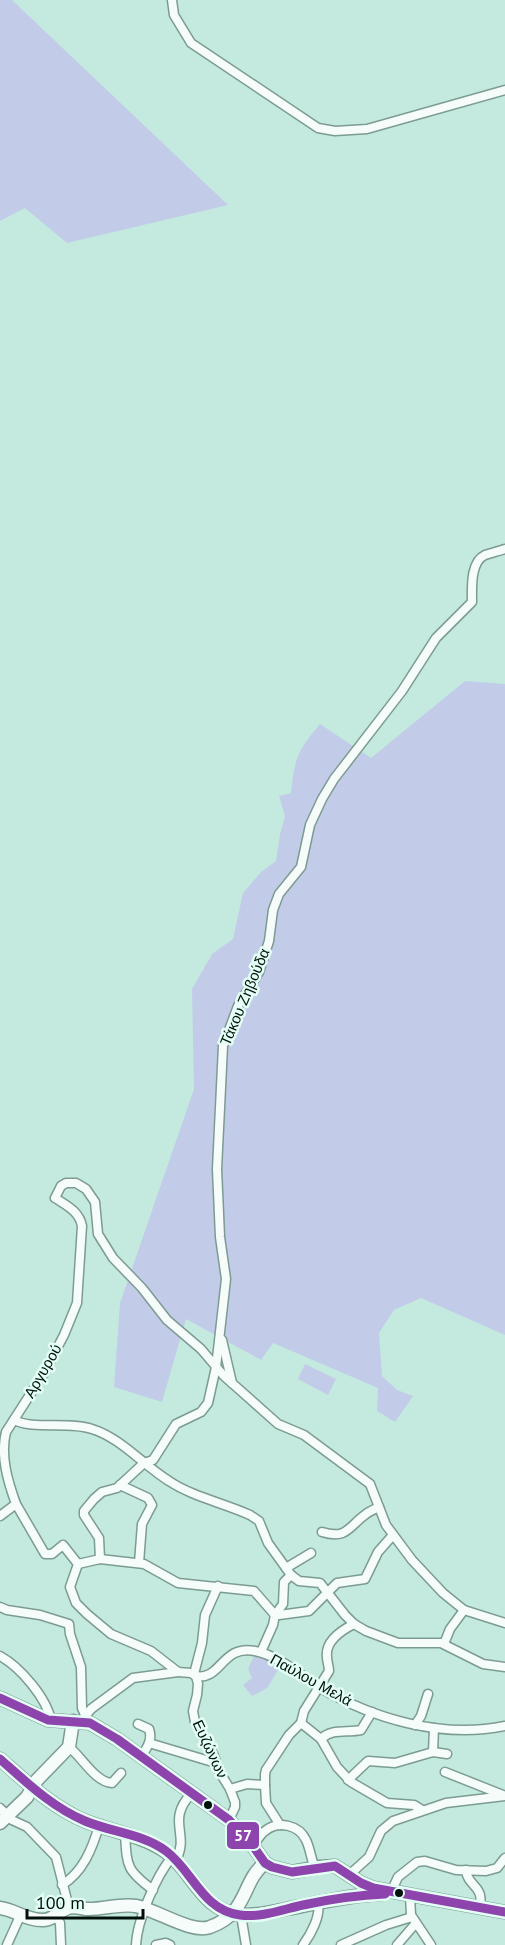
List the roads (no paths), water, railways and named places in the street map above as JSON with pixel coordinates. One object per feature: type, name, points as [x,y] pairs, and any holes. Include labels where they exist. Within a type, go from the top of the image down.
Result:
[{"type":"main road","points":[[0,1698],[32,1714],[51,1720],[80,1719],[101,1729],[229,1820],[265,1863],[272,1868],[285,1872],[297,1872],[335,1866],[364,1884],[391,1892],[505,1912]]},
{"type":"main road","points":[[3,1816],[33,1788],[37,1780],[69,1747],[80,1719]]},
{"type":"main road","points":[[1,1764],[68,1813],[151,1843],[174,1859],[209,1901],[218,1908],[237,1914],[267,1912],[355,1896],[407,1895]]},
{"type":"main road","points":[[0,1908],[38,1920],[49,1919],[69,1908],[97,1909],[128,1906],[145,1909],[201,1929],[237,1914],[254,1878],[265,1863]]},
{"type":"main road","points":[[348,1875],[354,1884],[355,1896]]},
{"type":"street","points":[[172,0],[174,15],[191,43],[318,128],[335,131],[367,129],[505,90]]},
{"type":"street","name":"Τάκου Ζηβούδα","points":[[100,1559],[99,1538],[85,1517],[84,1511],[102,1492],[120,1485],[144,1462],[155,1458],[176,1424],[201,1412],[205,1407],[216,1367],[226,1279],[220,1236],[217,1169],[223,1046],[238,1006],[259,972],[269,941],[273,910],[279,894],[301,867],[310,825],[334,779],[402,690],[436,638],[472,602],[472,582],[478,560],[484,555],[505,549]]},
{"type":"street","name":"Αργυρού","points":[[16,1504],[3,1463],[4,1439],[44,1373],[64,1335],[77,1303],[82,1226],[74,1210],[55,1198],[61,1186],[66,1183],[76,1183],[86,1189],[95,1202],[98,1234],[113,1258],[142,1288],[167,1320],[201,1349],[216,1367]]},
{"type":"street","points":[[221,1333],[232,1384]]},
{"type":"street","points":[[216,1367],[278,1424],[304,1435],[370,1484],[386,1525],[412,1560],[443,1593],[464,1610],[505,1623]]},
{"type":"street","points":[[14,1420],[23,1424],[92,1428],[178,1486],[257,1519],[268,1543],[288,1572],[296,1580],[305,1583],[318,1582],[354,1624],[394,1643],[437,1642],[478,1662],[505,1667]]},
{"type":"street","points":[[120,1485],[141,1493],[151,1502],[151,1509],[142,1524],[139,1563]]},
{"type":"street","points":[[0,1516],[16,1504],[45,1554],[52,1554],[63,1545],[78,1564]]},
{"type":"street","points":[[322,1532],[333,1534],[347,1532],[364,1515],[379,1507]]},
{"type":"street","points":[[275,1615],[309,1611],[340,1581],[365,1580],[378,1552],[393,1535]]},
{"type":"street","points":[[261,1652],[275,1615],[283,1604],[284,1582],[288,1572],[311,1553]]},
{"type":"street","points":[[78,1564],[100,1559],[139,1563],[178,1583],[254,1591],[275,1615]]},
{"type":"street","points":[[78,1564],[70,1587],[76,1603],[106,1631],[152,1652],[178,1672]]},
{"type":"street","name":"Ευζώνων","points":[[218,1586],[205,1615],[195,1675],[197,1695],[193,1714],[219,1771],[230,1789],[235,1805],[229,1820]]},
{"type":"street","points":[[0,1607],[40,1615],[69,1624],[81,1667],[80,1719]]},
{"type":"street","points":[[444,1644],[450,1629],[464,1610]]},
{"type":"street","points":[[280,1825],[266,1803],[264,1774],[289,1735],[301,1723],[304,1711],[329,1671],[326,1656],[335,1637],[354,1624]]},
{"type":"street","name":"Παύλου Μελά","points":[[195,1675],[204,1677],[209,1675],[234,1652],[245,1649],[261,1652],[283,1662],[320,1687],[372,1713],[434,1728],[472,1729],[505,1726]]},
{"type":"street","points":[[0,1656],[14,1665],[26,1678],[46,1706],[51,1720]]},
{"type":"street","points":[[80,1719],[133,1678],[178,1672],[195,1675]]},
{"type":"street","points":[[415,1725],[421,1716],[428,1695]]},
{"type":"street","points":[[321,1739],[333,1732],[361,1730],[372,1713]]},
{"type":"street","points":[[301,1723],[321,1739],[337,1767],[348,1780],[387,1803],[414,1805],[422,1810]]},
{"type":"street","points":[[138,1724],[150,1730],[149,1743],[142,1756]]},
{"type":"street","points":[[433,1752],[434,1728]]},
{"type":"street","points":[[149,1743],[216,1763]]},
{"type":"street","points":[[69,1747],[107,1783],[112,1783],[121,1773]]},
{"type":"street","points":[[348,1780],[368,1761],[395,1763],[433,1752],[447,1754]]},
{"type":"street","points":[[445,1772],[505,1796]]},
{"type":"street","points":[[230,1789],[247,1784],[265,1785]]},
{"type":"street","points":[[136,1945],[142,1914],[153,1890],[165,1866],[174,1859],[181,1848],[180,1809],[191,1794]]},
{"type":"street","points":[[348,1875],[369,1857],[386,1826],[400,1818],[446,1803],[505,1796]]},
{"type":"street","points":[[3,1816],[27,1827],[56,1857],[69,1908]]},
{"type":"street","points":[[253,1846],[268,1829],[280,1825],[293,1828],[306,1839],[315,1868]]},
{"type":"street","points":[[62,1885],[74,1875],[87,1857],[99,1826]]},
{"type":"street","points":[[125,1834],[126,1861],[130,1870],[153,1890]]},
{"type":"street","points":[[391,1892],[401,1874],[417,1862],[425,1861],[454,1869],[494,1869],[505,1858]]},
{"type":"street","points":[[466,1870],[468,1878],[481,1895],[480,1906]]},
{"type":"street","points":[[407,1895],[414,1920],[431,1945]]},
{"type":"street","points":[[304,1944],[318,1911],[318,1902]]},
{"type":"street","points":[[7,1945],[21,1914]]},
{"type":"street","points":[[237,1914],[246,1945]]},
{"type":"street","points":[[56,1916],[60,1923],[61,1945]]},
{"type":"street","points":[[340,1945],[386,1925],[414,1920]]},
{"type":"street","points":[[397,1945],[414,1920]]},
{"type":"street","points":[[156,1945],[166,1943],[170,1945]]}]
